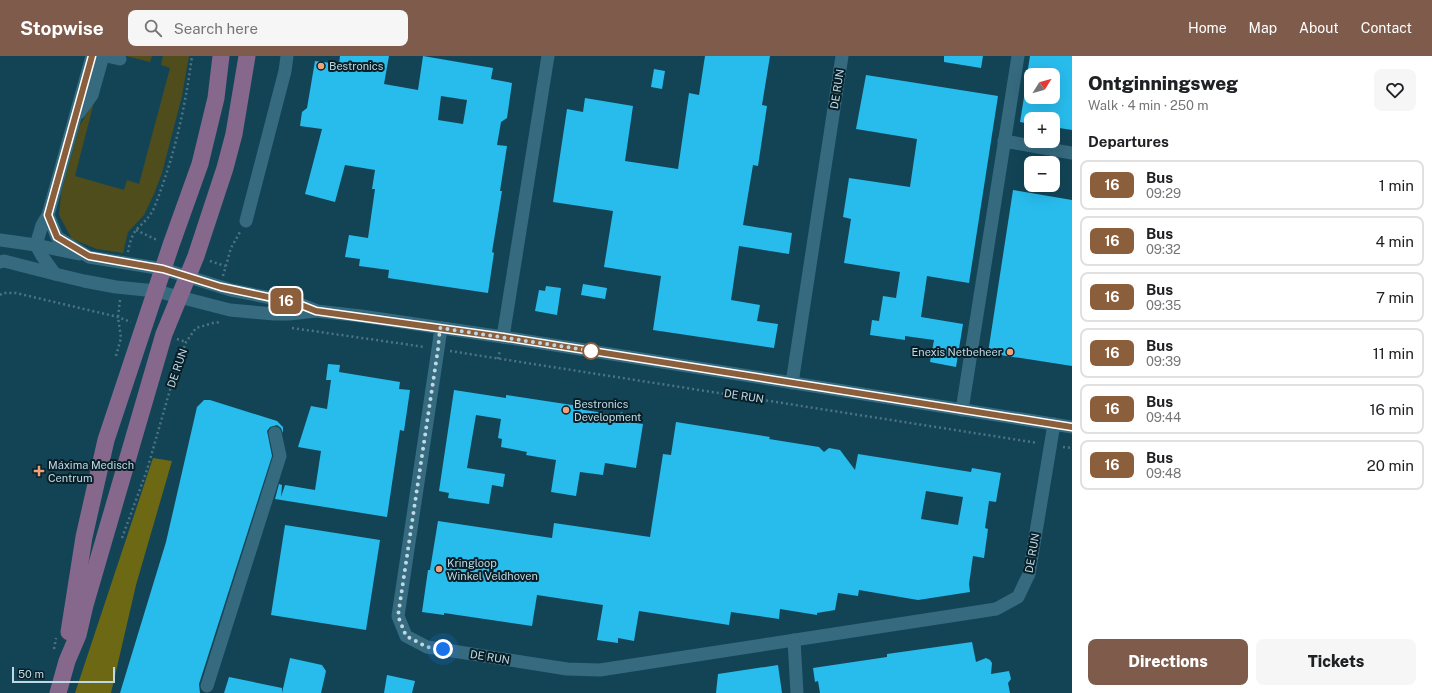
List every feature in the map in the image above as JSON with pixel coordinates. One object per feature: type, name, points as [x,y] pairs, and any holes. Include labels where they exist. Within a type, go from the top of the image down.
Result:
[{"type":"main road","name":"DE RUN","points":[[67,661],[69,624],[84,537],[106,440],[200,164],[216,98],[221,56]]},
{"type":"main road","name":"DE RUN","points":[[58,693],[67,661],[78,635],[85,605],[160,346],[196,256],[225,168],[234,134],[247,56]]},
{"type":"street","points":[[55,274],[36,245],[42,225],[48,215],[92,56]]},
{"type":"street","points":[[74,120],[92,95],[103,56]]},
{"type":"street","points":[[246,221],[281,86],[287,56]]},
{"type":"street","points":[[503,337],[548,56]]},
{"type":"street","name":"DE RUN","points":[[792,383],[842,56]]},
{"type":"street","points":[[962,410],[1018,56]]},
{"type":"street","points":[[1004,142],[1072,153]]},
{"type":"street","name":"DE RUN","points":[[48,215],[57,237],[89,256],[163,269],[231,290],[296,303],[316,311],[503,337],[1072,427]]},
{"type":"street","points":[[0,240],[36,245],[89,256]]},
{"type":"street","name":"DE RUN","points":[[0,262],[4,261],[84,282],[116,288],[156,291],[230,310],[274,314],[316,311]]},
{"type":"street","name":"DE RUN","points":[[440,328],[398,616],[406,636],[427,647],[567,669],[600,670],[996,609],[1018,597],[1029,574],[1054,424]]},
{"type":"street","points":[[207,686],[280,456],[276,434]]},
{"type":"street","points":[[794,640],[797,693]]},
{"type":"path","points":[[136,230],[145,223],[153,211],[162,188],[173,152],[186,99],[192,56]]},
{"type":"path","points":[[224,266],[231,248],[246,221]]},
{"type":"path","points":[[0,295],[3,293],[16,293],[118,317]]},
{"type":"path","name":"DE RUN","points":[[119,545],[147,470],[174,376],[186,342],[196,328],[213,323],[226,322]]},
{"type":"path","name":"DE RUN","points":[[290,328],[438,349],[1072,448]]},
{"type":"shaded area","points":[[0,56],[1072,56],[1072,693],[0,693]]},
{"type":"shaded area","points":[[126,56],[152,56],[150,62]]},
{"type":"shaded area","points":[[163,56],[189,56],[182,96],[162,173],[144,215],[128,232],[123,253],[97,249],[72,239],[59,215],[61,193],[80,125],[94,102],[75,176],[124,190],[127,180],[139,184],[170,68],[161,65]]},
{"type":"shaded area","points":[[153,458],[172,461],[136,585],[111,693],[75,693]]},
{"type":"building","points":[[340,56],[389,56],[384,84],[418,90],[423,56],[493,68],[491,79],[512,83],[507,118],[501,122],[497,145],[507,146],[500,191],[502,191],[492,252],[494,253],[488,293],[388,278],[389,270],[359,266],[360,259],[345,257],[349,235],[368,238],[375,189],[372,189],[375,170],[345,165],[335,202],[305,194],[322,129],[300,126],[302,112],[307,108],[315,61],[339,64]],"holes":[[[441,96],[467,100],[463,124],[438,120]]]},
{"type":"building","points":[[705,56],[770,56],[762,105],[767,106],[758,166],[753,165],[743,225],[792,233],[789,254],[739,246],[731,300],[760,305],[757,321],[778,324],[774,348],[653,330],[661,276],[604,267],[613,211],[553,202],[567,109],[583,112],[585,98],[633,106],[625,161],[678,169],[689,93],[699,95]]},
{"type":"building","points":[[944,56],[983,56],[981,68],[944,62]]},
{"type":"building","points":[[1030,56],[1072,56],[1072,130],[1060,128],[1060,112],[1024,112],[1024,123],[1020,122],[1024,97],[1024,104],[1060,104],[1060,68],[1028,68]]},
{"type":"building","points":[[654,69],[665,71],[662,89],[651,87]]},
{"type":"building","points":[[866,75],[998,96],[969,283],[927,276],[921,317],[963,324],[956,367],[930,362],[934,340],[905,336],[905,340],[870,335],[872,320],[879,321],[883,296],[896,298],[900,272],[844,263],[851,219],[843,217],[849,178],[910,187],[917,139],[856,129]]},
{"type":"building","points":[[1013,190],[1072,200],[1072,366],[988,353]]},
{"type":"building","points":[[583,284],[607,288],[605,299],[581,295]]},
{"type":"building","points":[[546,286],[561,288],[557,315],[535,311],[539,290],[545,291]]},
{"type":"building","points":[[328,364],[340,365],[339,372],[400,382],[399,389],[410,390],[404,431],[400,430],[387,517],[275,499],[279,484],[282,485],[281,497],[285,485],[315,490],[321,451],[298,447],[311,406],[327,409],[331,380],[326,380]]},
{"type":"building","points":[[454,390],[506,398],[506,395],[572,405],[584,408],[584,410],[617,415],[622,412],[625,416],[629,417],[628,422],[643,424],[636,468],[605,463],[603,475],[580,472],[576,496],[551,492],[556,460],[526,455],[527,452],[501,447],[502,439],[498,438],[501,419],[476,415],[467,468],[505,474],[503,487],[492,485],[489,504],[448,498],[449,493],[439,491]]},
{"type":"building","points":[[204,400],[210,400],[277,421],[283,427],[283,433],[281,428],[277,425],[270,427],[267,431],[272,456],[199,684],[200,693],[120,693],[166,542],[197,407]]},
{"type":"building","points":[[676,422],[770,437],[769,439],[819,447],[824,452],[829,448],[840,450],[855,470],[858,454],[971,472],[972,468],[1001,473],[996,502],[989,501],[985,528],[988,529],[984,558],[973,556],[969,584],[970,592],[918,600],[859,590],[858,596],[838,593],[835,610],[817,613],[817,615],[780,609],[779,619],[731,612],[729,625],[639,611],[634,641],[618,638],[618,643],[597,640],[603,605],[537,595],[532,626],[444,613],[444,615],[422,612],[428,570],[430,570],[438,521],[552,538],[554,523],[650,537],[663,454],[671,455]],"holes":[[[926,491],[963,497],[958,525],[921,519]]]},
{"type":"building","points":[[285,525],[380,540],[366,630],[271,615]]},
{"type":"building","points":[[972,642],[976,662],[986,658],[990,660],[992,663],[991,674],[1009,671],[1011,679],[1008,683],[1010,693],[820,693],[818,681],[815,682],[813,668],[887,657],[887,654]]},
{"type":"building","points":[[290,658],[322,665],[326,671],[321,693],[282,693]]},
{"type":"building","points":[[778,665],[782,693],[716,693],[718,674]]},
{"type":"building","points":[[387,675],[415,681],[412,693],[384,693]]},
{"type":"building","points":[[229,677],[282,688],[282,693],[224,693]]},
{"type":"bus line","name":"16","points":[[92,56],[48,215],[57,237],[89,256],[126,264],[163,269],[231,290],[296,303],[316,311],[361,316],[503,337],[1072,427]]},
{"type":"place","name":"Bestronics","points":[[321,66]]},
{"type":"place","name":"Enexis Netbeheer","points":[[1010,352]]},
{"type":"place","name":"Bestronics Development","points":[[566,410]]},
{"type":"place","name":"Máxima Medisch Centrum","points":[[39,471]]},
{"type":"place","name":"Kringloop Winkel Veldhoven","points":[[439,569]]},
{"type":"route","points":[[443,649],[427,647],[406,636],[398,616],[440,328],[593,351],[591,351]]}]
